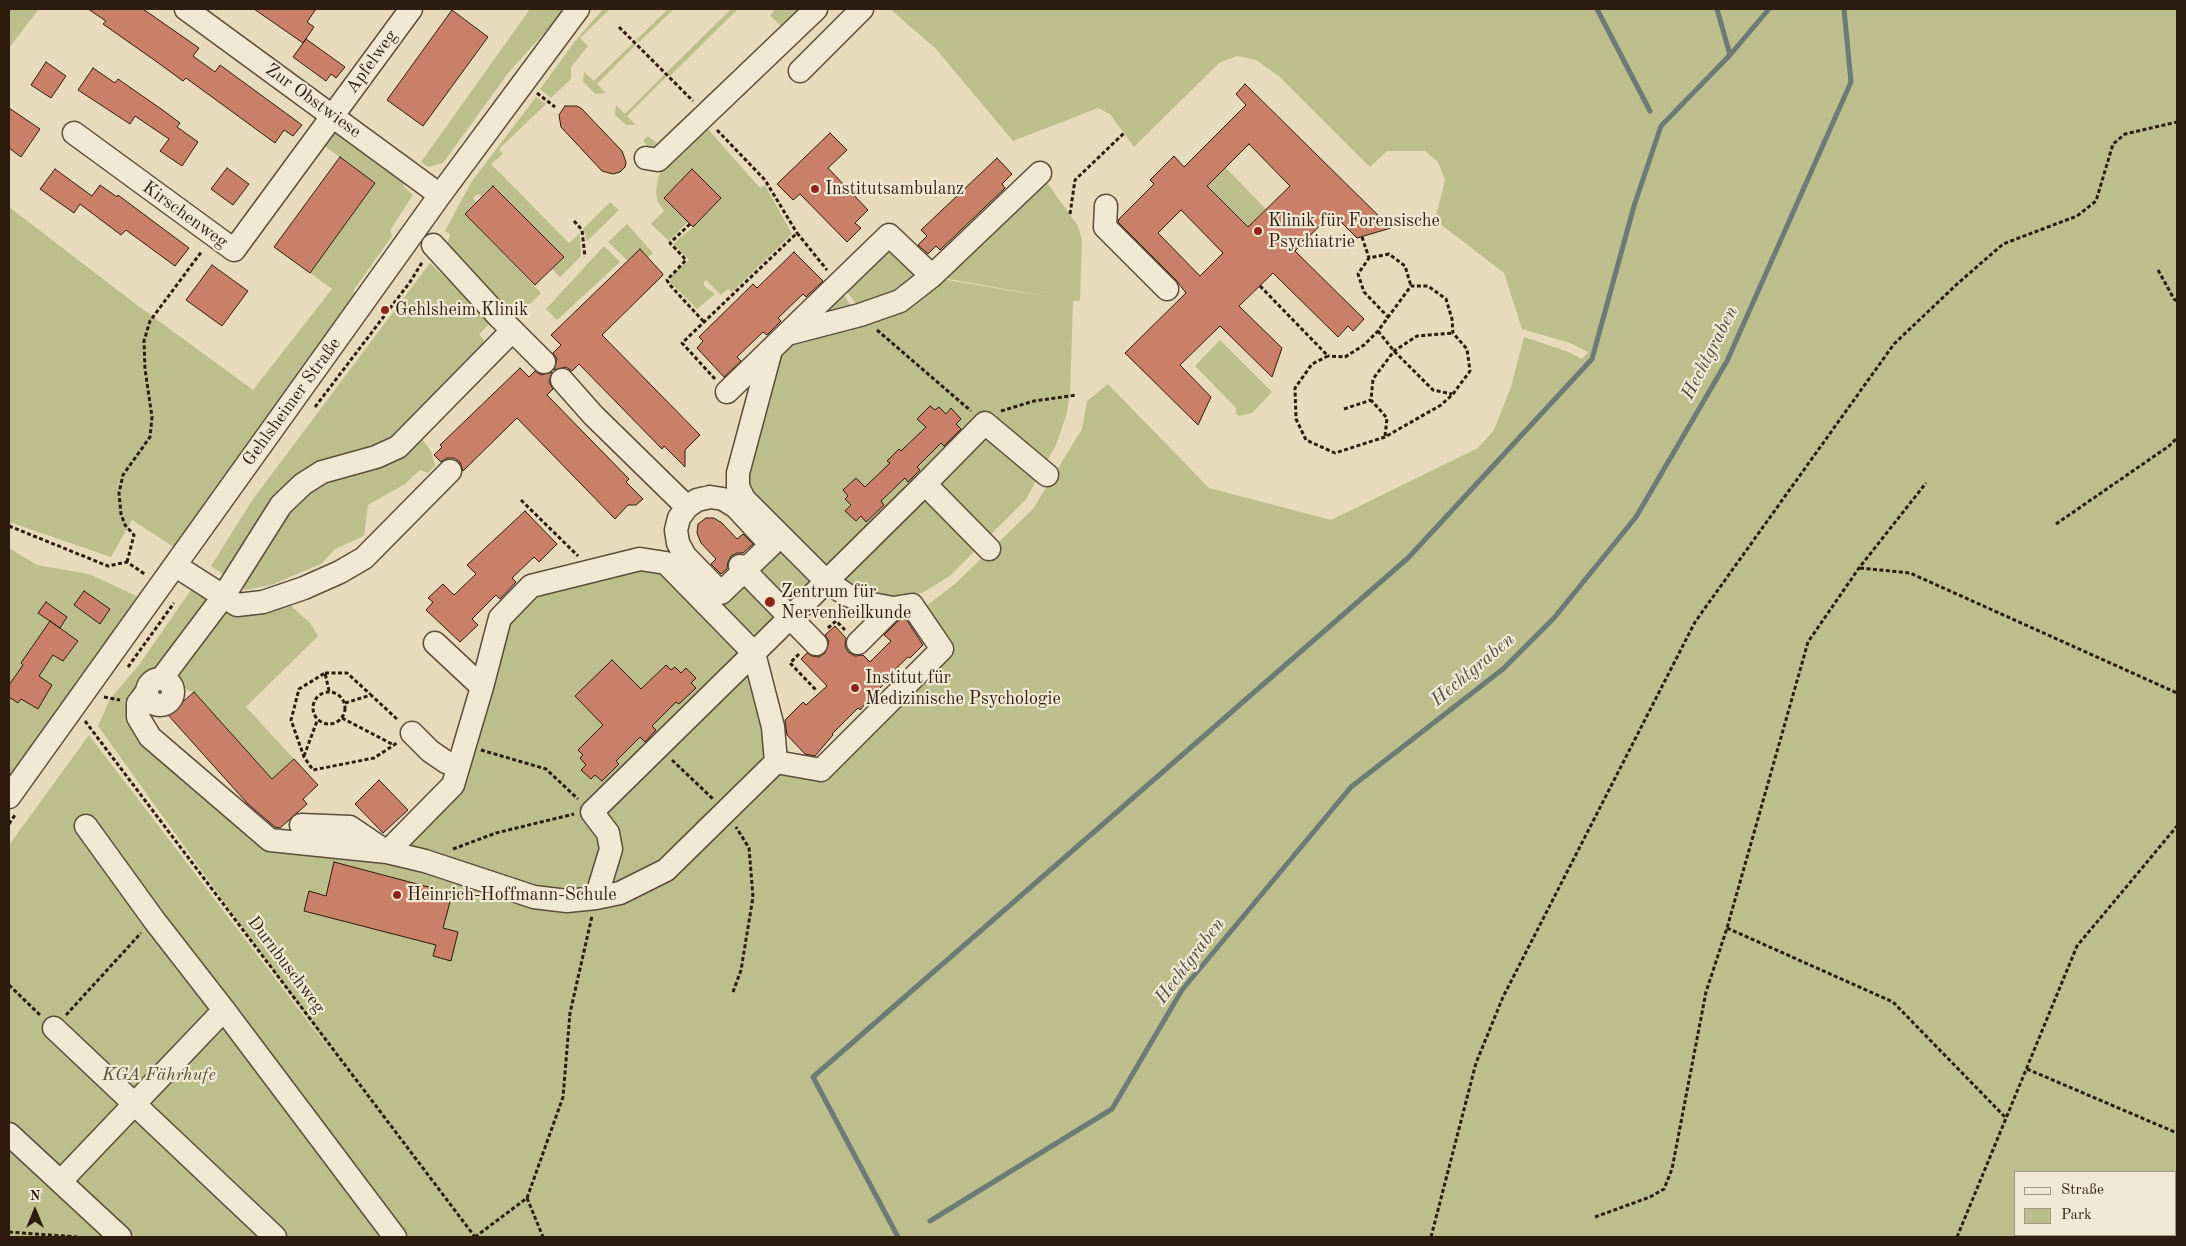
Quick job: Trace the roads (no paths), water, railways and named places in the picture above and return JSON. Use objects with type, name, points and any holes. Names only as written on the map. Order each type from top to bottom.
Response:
[{"type":"street","name":"Zur Obstwiese","points":[[186,9],[440,195]]},
{"type":"street","name":"Apfelweg","points":[[334,116],[411,9]]},
{"type":"street","name":"Gehlsheimer Straße","points":[[9,797],[73,709],[155,581],[176,566],[440,195],[578,9]]},
{"type":"street","points":[[646,158],[658,160],[816,9]]},
{"type":"street","points":[[800,71],[862,9]]},
{"type":"street","name":"Kirschenweg","points":[[74,133],[234,250],[334,116]]},
{"type":"street","points":[[789,333],[900,301],[932,276],[1040,173]]},
{"type":"street","points":[[1106,206],[1105,227],[1166,289]]},
{"type":"street","points":[[727,392],[889,235],[932,276]]},
{"type":"street","points":[[433,245],[512,331],[544,362]]},
{"type":"street","points":[[512,331],[398,446],[376,457],[322,472],[302,484],[281,504],[223,597],[138,703],[138,718],[150,737],[270,840],[386,852],[426,862],[534,897],[567,901],[620,894],[666,870],[776,762]]},
{"type":"street","points":[[771,350],[738,473],[738,486],[751,506],[826,581],[847,595],[872,604],[893,608],[912,605],[942,649],[821,770],[776,762]]},
{"type":"street","points":[[562,380],[593,415],[687,507]]},
{"type":"street","points":[[596,898],[611,850],[608,833],[592,812],[754,654],[985,423],[1047,475]]},
{"type":"street","points":[[176,566],[237,605],[263,602],[304,588],[340,572],[364,558],[450,470]]},
{"type":"street","points":[[924,484],[989,549]]},
{"type":"street","points":[[710,497],[723,499],[736,507],[771,544],[742,568],[722,593],[685,556],[678,543],[676,530],[679,518],[687,507],[697,500],[710,497]]},
{"type":"street","points":[[386,852],[453,785],[482,688],[500,618],[532,586],[640,559],[666,563],[754,654],[772,727],[776,762]]},
{"type":"street","points":[[742,568],[816,644]]},
{"type":"street","points":[[858,643],[893,608]]},
{"type":"street","points":[[435,643],[482,688]]},
{"type":"street","points":[[403,739],[430,751],[446,762],[461,755]]},
{"type":"street","points":[[300,825],[350,827],[386,852]]},
{"type":"street","points":[[86,826],[154,920],[395,1237]]},
{"type":"street","points":[[61,1181],[135,1106],[224,1010]]},
{"type":"street","points":[[54,1028],[275,1237]]},
{"type":"street","points":[[9,1134],[120,1237]]},
{"type":"waterway","points":[[1597,9],[1650,111]]},
{"type":"waterway","points":[[1717,9],[1730,55]]},
{"type":"waterway","points":[[898,1237],[813,1077],[1408,558],[1592,359],[1634,206],[1661,126],[1730,55],[1769,9]]},
{"type":"waterway","name":"Hechtgraben","points":[[930,1221],[1112,1109],[1182,990],[1351,787],[1503,669],[1554,618],[1636,517],[1727,361],[1851,82],[1844,9]]},
{"type":"place","name":"Institutsambulanz","points":[[815,189]]},
{"type":"place","name":"Klinik für Forensische Psychiatrie","points":[[1258,231]]},
{"type":"place","name":"Gehlsheim Klinik","points":[[385,310]]},
{"type":"place","name":"Zentrum für Nervenheilkunde","points":[[770,602]]},
{"type":"place","name":"Institut für Medizinische Psychologie","points":[[855,688]]},
{"type":"place","name":"Heinrich-Hoffmann-Schule","points":[[397,895]]},
{"type":"park label","name":"KGA Fährhufe","points":[[159,1075]]}]
